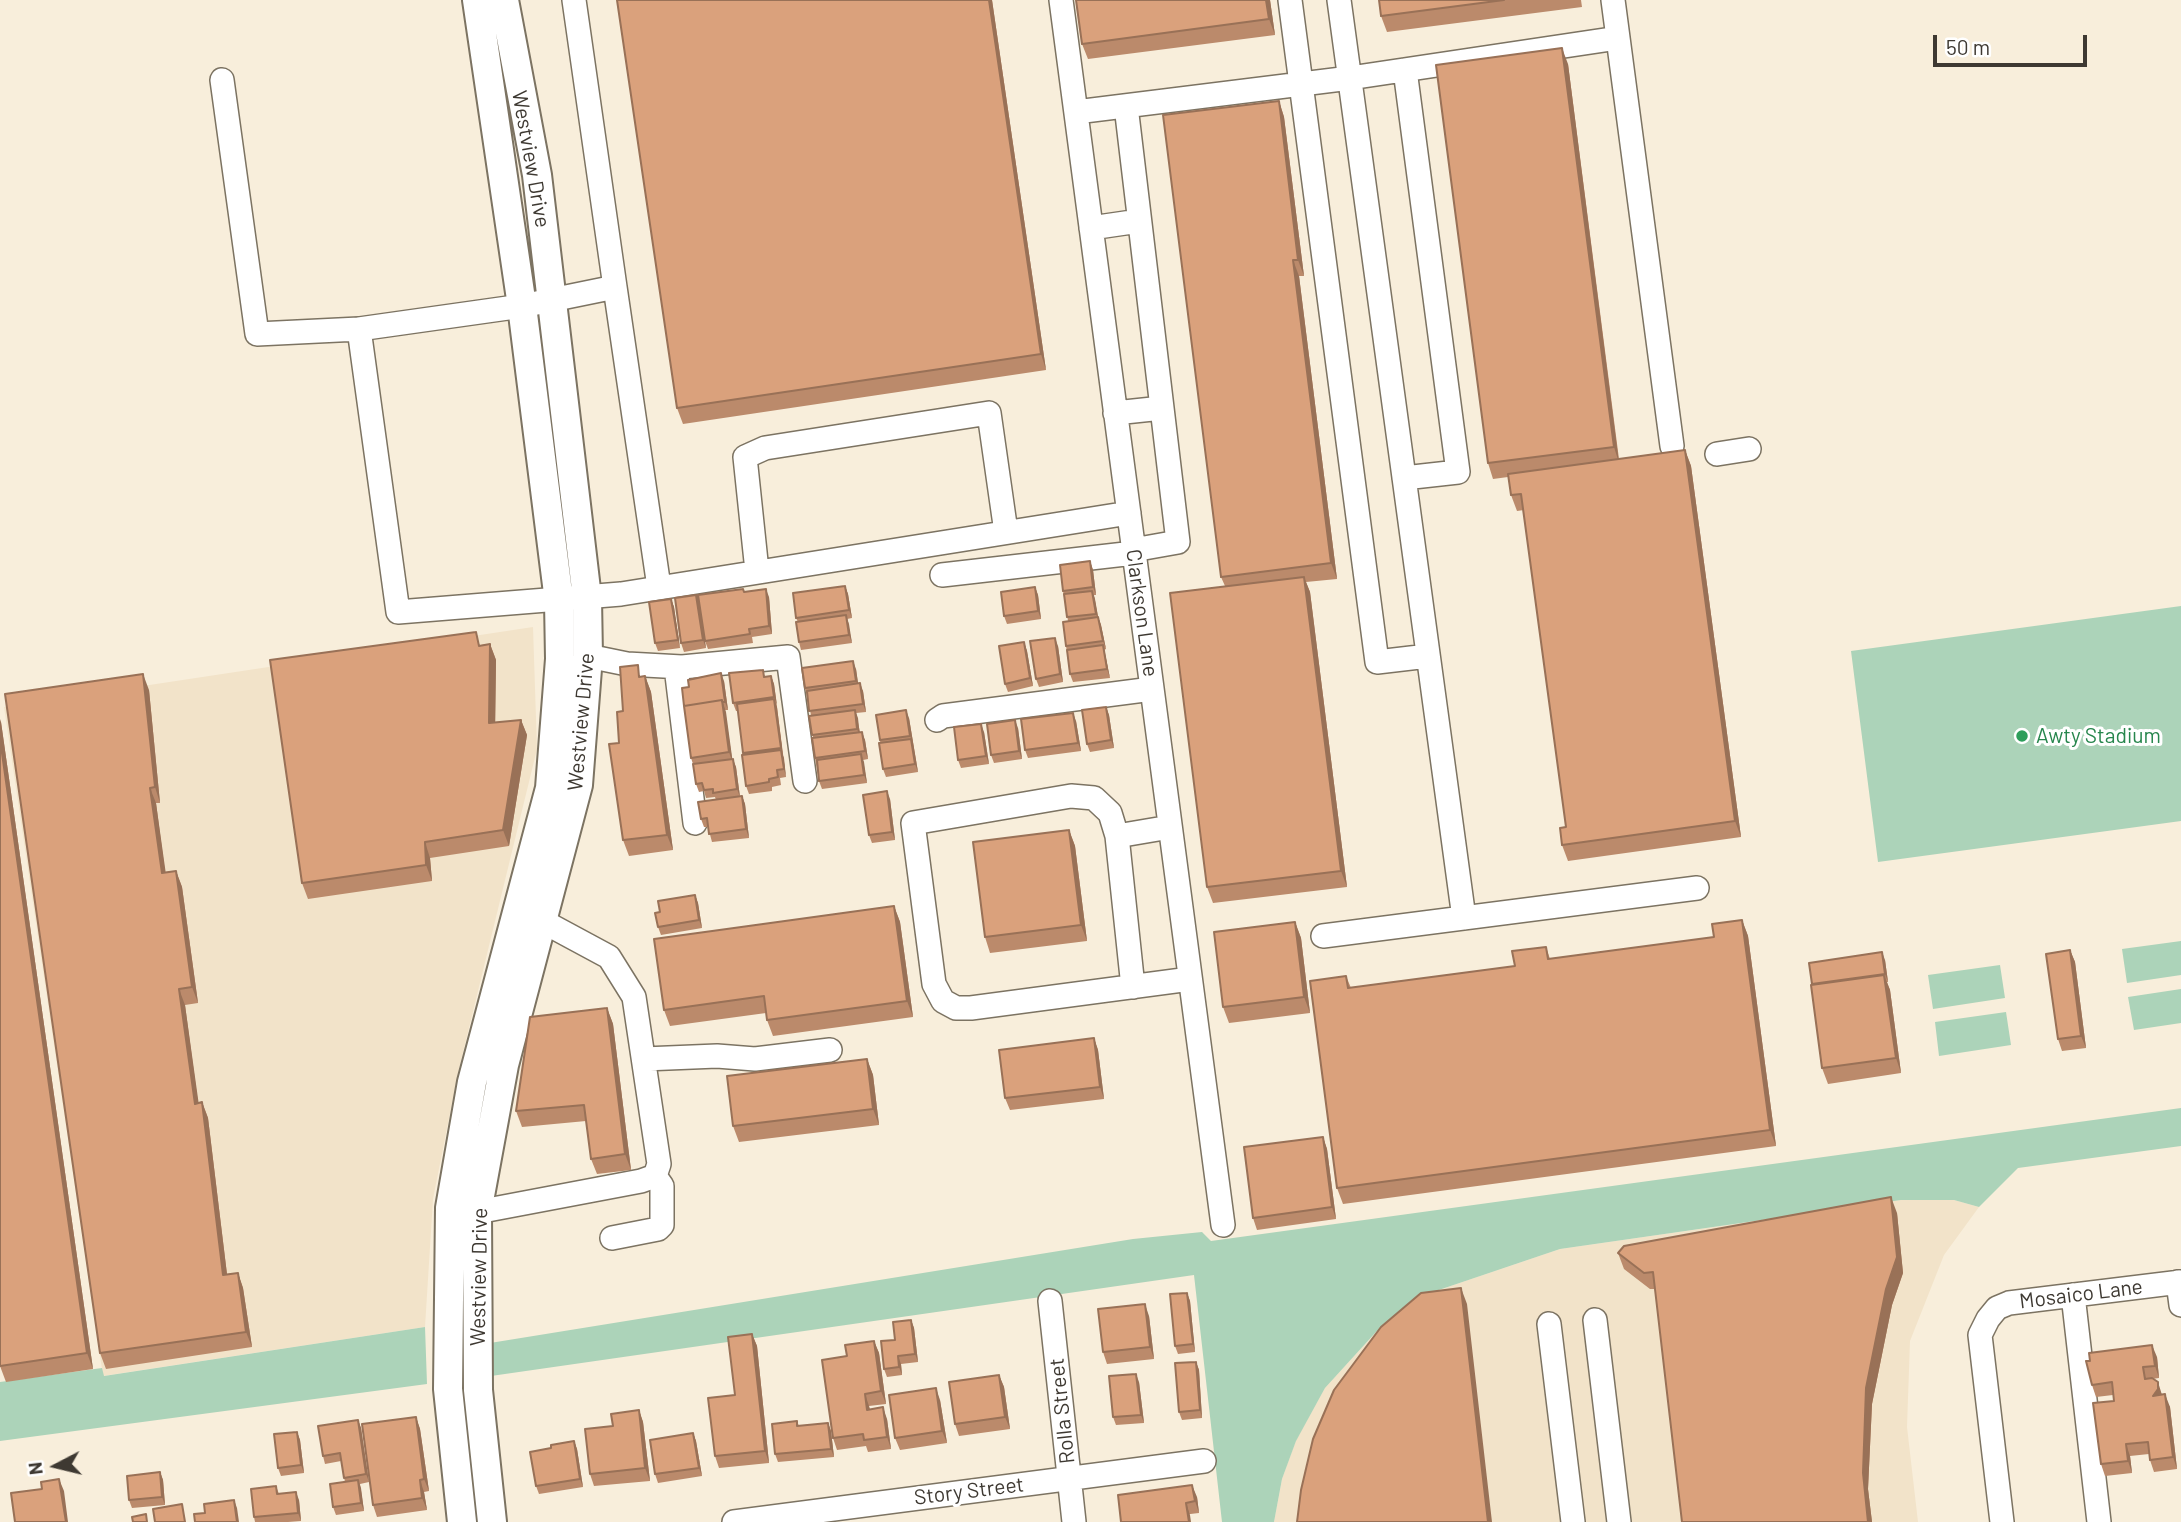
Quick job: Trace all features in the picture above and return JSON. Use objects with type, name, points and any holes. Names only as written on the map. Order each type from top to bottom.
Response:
[{"type":"main road","name":"Westview Drive","points":[[462,1522],[448,1389],[450,1208],[472,1082],[519,915],[550,788],[560,659],[559,601],[522,306],[477,0]]},
{"type":"main road","name":"Westview Drive","points":[[492,1522],[478,1390],[477,1212],[504,1065],[544,922],[578,785],[588,656],[587,598],[537,175],[505,0]]},
{"type":"street","points":[[574,0],[659,587]]},
{"type":"street","name":"Clarkson Lane","points":[[1061,0],[1223,1225]]},
{"type":"street","points":[[1290,0],[1377,662],[1428,656]]},
{"type":"street","points":[[1339,0],[1464,918]]},
{"type":"street","points":[[1613,0],[1672,446]]},
{"type":"street","points":[[1076,112],[1350,78],[1618,38]]},
{"type":"street","points":[[1404,478],[1458,472],[1405,70]]},
{"type":"street","points":[[222,80],[257,334],[359,329],[522,306],[615,287]]},
{"type":"street","points":[[942,575],[1134,552],[1178,542],[1126,106]]},
{"type":"street","points":[[1091,228],[1139,221]]},
{"type":"street","points":[[359,329],[398,612],[587,598],[1129,513]]},
{"type":"street","points":[[1115,413],[1162,408]]},
{"type":"street","points":[[757,571],[746,457],[765,448],[989,413],[1006,532]]},
{"type":"street","points":[[1717,454],[1749,449]]},
{"type":"street","points":[[588,656],[627,664],[676,667],[788,657],[805,781]]},
{"type":"street","points":[[676,667],[695,823]]},
{"type":"street","points":[[937,720],[943,716],[1152,689]]},
{"type":"street","points":[[1133,987],[1117,836],[1110,813],[1094,798],[1071,796],[913,822],[934,984],[943,1001],[956,1008],[971,1009],[1133,987],[1190,979]]},
{"type":"street","points":[[1117,836],[1170,827]]},
{"type":"street","points":[[1323,936],[1697,888]]},
{"type":"street","points":[[544,922],[609,957],[634,997],[659,1164],[655,1176]]},
{"type":"street","points":[[644,1059],[718,1056],[755,1059],[830,1049]]},
{"type":"street","points":[[477,1212],[655,1176]]},
{"type":"street","points":[[612,1238],[658,1229],[662,1225],[662,1186],[655,1176]]},
{"type":"street","name":"Mosaico Lane","points":[[2003,1522],[1980,1335],[1987,1319],[1997,1308],[2009,1303],[2073,1295],[2180,1290]]},
{"type":"street","points":[[2073,1295],[2099,1522]]},
{"type":"street","name":"Rolla Street","points":[[1050,1301],[1074,1522]]},
{"type":"street","points":[[1595,1320],[1619,1522]]},
{"type":"street","points":[[1549,1324],[1573,1522]]},
{"type":"street","name":"Story Street","points":[[734,1522],[1204,1461]]},
{"type":"shaded area","points":[[533,627],[537,749],[458,1073],[433,1199],[425,1327],[103,1376],[4,707]]},
{"type":"shaded area","points":[[1901,1200],[1954,1200],[1979,1207],[1944,1255],[1910,1341],[1907,1427],[1918,1522],[1274,1522],[1282,1479],[1296,1440],[1325,1388],[1376,1332],[1424,1295],[1560,1249]]},
{"type":"green space","name":"Awty Stadium","points":[[2181,606],[2181,821],[1878,862],[1851,651]]},
{"type":"green space","points":[[2181,941],[2181,975],[2127,983],[2122,949]]},
{"type":"green space","points":[[2000,965],[2005,998],[1933,1009],[1928,975]]},
{"type":"green space","points":[[2181,989],[2181,1023],[2134,1030],[2128,997]]},
{"type":"green space","points":[[2006,1012],[2011,1045],[1939,1056],[1935,1022]]},
{"type":"green space","points":[[2181,1108],[2181,1146],[2018,1168],[1979,1207],[1954,1200],[1901,1200],[1560,1249],[1424,1295],[1376,1332],[1325,1388],[1296,1441],[1282,1479],[1274,1522],[1222,1522],[1194,1275],[491,1376],[490,1343],[1133,1239],[1202,1232],[1211,1241]]},
{"type":"green space","points":[[425,1327],[427,1384],[0,1441],[0,1382],[102,1368],[104,1376]]},
{"type":"building","points":[[617,0],[989,0],[1041,354],[677,408]]},
{"type":"building","points":[[1076,0],[1266,0],[1269,19],[1082,44]]},
{"type":"building","points":[[1379,0],[1504,0],[1381,16]]},
{"type":"building","points":[[1562,48],[1614,447],[1488,463],[1436,65]]},
{"type":"building","points":[[1279,101],[1298,260],[1293,260],[1331,563],[1221,577],[1163,115]]},
{"type":"building","points":[[1685,450],[1735,821],[1562,845],[1560,828],[1566,827],[1521,494],[1511,495],[1508,474]]},
{"type":"building","points":[[1090,561],[1093,587],[1063,591],[1060,565]]},
{"type":"building","points":[[1304,577],[1341,871],[1207,887],[1170,593]]},
{"type":"building","points":[[845,586],[849,610],[796,618],[793,593]]},
{"type":"building","points":[[1035,587],[1038,611],[1004,616],[1001,592]]},
{"type":"building","points":[[743,589],[744,592],[766,589],[769,626],[749,629],[750,634],[705,641],[698,595]]},
{"type":"building","points":[[1092,591],[1096,614],[1067,617],[1064,594]]},
{"type":"building","points":[[696,595],[703,640],[681,643],[675,598]]},
{"type":"building","points":[[671,599],[678,640],[655,643],[649,602]]},
{"type":"building","points":[[846,615],[849,635],[799,642],[796,622]]},
{"type":"building","points":[[1098,617],[1103,641],[1066,646],[1063,622]]},
{"type":"building","points":[[476,632],[479,646],[490,644],[489,723],[521,720],[503,830],[425,842],[426,865],[302,883],[270,660]]},
{"type":"building","points":[[1055,638],[1060,674],[1036,679],[1030,641]]},
{"type":"building","points":[[1024,642],[1030,678],[1005,684],[999,646]]},
{"type":"building","points":[[1103,645],[1107,669],[1070,674],[1067,650]]},
{"type":"building","points":[[853,661],[856,681],[805,688],[802,668]]},
{"type":"building","points":[[638,665],[639,677],[645,676],[667,835],[623,840],[609,744],[619,743],[617,712],[623,711],[620,667]]},
{"type":"building","points":[[763,670],[764,677],[771,676],[774,697],[733,703],[729,673]]},
{"type":"building","points":[[721,673],[725,702],[722,700],[684,706],[682,688],[689,687],[688,680]]},
{"type":"building","points":[[143,674],[155,787],[150,788],[162,873],[176,871],[192,987],[179,989],[195,1104],[202,1102],[223,1275],[238,1273],[246,1332],[100,1353],[5,694]]},
{"type":"building","points":[[860,683],[863,704],[809,711],[807,691]]},
{"type":"building","points":[[774,699],[781,748],[743,753],[737,704]]},
{"type":"building","points":[[722,700],[729,752],[691,758],[684,706]]},
{"type":"building","points":[[1106,707],[1111,740],[1087,744],[1082,710]]},
{"type":"building","points":[[855,710],[857,729],[812,735],[809,716]]},
{"type":"building","points":[[906,710],[910,736],[880,740],[876,715]]},
{"type":"building","points":[[1073,713],[1078,743],[1025,750],[1021,719]]},
{"type":"building","points":[[1015,720],[1019,751],[991,755],[987,724]]},
{"type":"building","points":[[981,724],[986,756],[958,760],[954,727]]},
{"type":"building","points":[[862,732],[865,751],[815,758],[812,738]]},
{"type":"building","points":[[0,739],[87,1353],[0,1366]]},
{"type":"building","points":[[911,739],[915,764],[883,769],[879,743]]},
{"type":"building","points":[[781,750],[784,769],[777,770],[778,777],[769,779],[769,782],[746,786],[742,755]]},
{"type":"building","points":[[861,754],[864,775],[819,781],[817,760]]},
{"type":"building","points":[[733,759],[737,789],[713,793],[713,789],[704,790],[702,783],[696,784],[693,764]]},
{"type":"building","points":[[887,791],[892,832],[869,835],[863,795]]},
{"type":"building","points":[[742,796],[746,829],[709,834],[707,818],[701,819],[698,802]]},
{"type":"building","points":[[1069,830],[1081,925],[985,937],[973,842]]},
{"type":"building","points":[[695,895],[699,920],[658,927],[655,913],[660,912],[658,901]]},
{"type":"building","points":[[894,906],[907,1001],[767,1020],[764,996],[664,1010],[654,939]]},
{"type":"building","points":[[1742,920],[1770,1130],[1337,1188],[1310,981],[1346,976],[1348,988],[1515,966],[1512,951],[1546,947],[1548,959],[1714,937],[1712,924]]},
{"type":"building","points":[[1295,922],[1304,997],[1223,1007],[1214,932]]},
{"type":"building","points":[[2070,950],[2081,1036],[2058,1039],[2046,954]]},
{"type":"building","points":[[1882,952],[1885,974],[1812,984],[1809,963]]},
{"type":"building","points":[[1884,975],[1896,1058],[1822,1068],[1811,985]]},
{"type":"building","points":[[607,1008],[625,1154],[591,1159],[584,1105],[516,1111],[530,1017]]},
{"type":"building","points":[[1094,1038],[1100,1087],[1005,1098],[999,1050]]},
{"type":"building","points":[[867,1059],[873,1109],[733,1126],[727,1076]]},
{"type":"building","points":[[1323,1137],[1332,1207],[1253,1218],[1244,1147]]},
{"type":"building","points":[[1891,1197],[1897,1257],[1886,1289],[1866,1388],[1863,1473],[1868,1522],[1682,1522],[1653,1272],[1644,1273],[1618,1253],[1624,1246]]},
{"type":"building","points":[[1461,1288],[1488,1522],[1297,1522],[1301,1490],[1313,1439],[1334,1390],[1381,1327],[1421,1293]]},
{"type":"building","points":[[1187,1293],[1193,1344],[1175,1346],[1170,1294]]},
{"type":"building","points":[[1145,1304],[1150,1347],[1103,1352],[1098,1309]]},
{"type":"building","points":[[911,1320],[915,1354],[898,1356],[899,1367],[884,1369],[881,1341],[895,1340],[893,1322]]},
{"type":"building","points":[[752,1334],[765,1451],[715,1456],[708,1398],[735,1395],[728,1337]]},
{"type":"building","points":[[874,1341],[881,1391],[865,1394],[867,1410],[883,1407],[887,1437],[864,1440],[863,1434],[833,1438],[822,1360],[847,1356],[845,1345]]},
{"type":"building","points":[[2152,1345],[2155,1366],[2143,1367],[2145,1379],[2152,1378],[2158,1382],[2158,1389],[2153,1396],[2165,1394],[2173,1457],[2150,1460],[2148,1442],[2126,1444],[2128,1461],[2101,1464],[2093,1403],[2114,1401],[2112,1382],[2092,1385],[2086,1361],[2090,1361],[2089,1353]]},
{"type":"building","points":[[1196,1362],[1200,1410],[1179,1412],[1175,1363]]},
{"type":"building","points":[[1136,1374],[1141,1415],[1113,1417],[1109,1376]]},
{"type":"building","points":[[999,1375],[1005,1417],[955,1424],[949,1382]]},
{"type":"building","points":[[936,1388],[942,1431],[895,1438],[889,1395]]},
{"type":"building","points":[[639,1410],[645,1468],[590,1474],[585,1429],[613,1426],[611,1414]]},
{"type":"building","points":[[416,1417],[424,1479],[420,1480],[422,1498],[373,1505],[362,1424]]},
{"type":"building","points":[[358,1420],[366,1474],[344,1478],[340,1453],[323,1456],[318,1426]]},
{"type":"building","points":[[797,1421],[797,1426],[828,1423],[831,1449],[775,1454],[772,1424]]},
{"type":"building","points":[[297,1432],[301,1465],[278,1468],[274,1434]]},
{"type":"building","points":[[693,1433],[699,1468],[655,1474],[650,1440]]},
{"type":"building","points":[[574,1441],[580,1479],[536,1486],[530,1452]]},
{"type":"building","points":[[160,1472],[162,1497],[129,1500],[127,1476]]},
{"type":"building","points":[[59,1479],[66,1522],[15,1522],[11,1493],[42,1489],[41,1482]]},
{"type":"building","points":[[358,1480],[361,1503],[333,1507],[330,1484]]},
{"type":"building","points":[[1192,1485],[1195,1501],[1186,1503],[1189,1522],[1121,1522],[1118,1495]]},
{"type":"building","points":[[276,1486],[277,1494],[296,1492],[298,1513],[254,1517],[251,1489]]},
{"type":"building","points":[[234,1500],[237,1522],[195,1522],[194,1514],[205,1513],[204,1504]]},
{"type":"building","points":[[182,1504],[185,1522],[155,1522],[153,1509]]},
{"type":"building","points":[[146,1514],[147,1522],[133,1522],[132,1517]]},
{"type":"place","name":"Awty Stadium","points":[[2022,736]]}]
